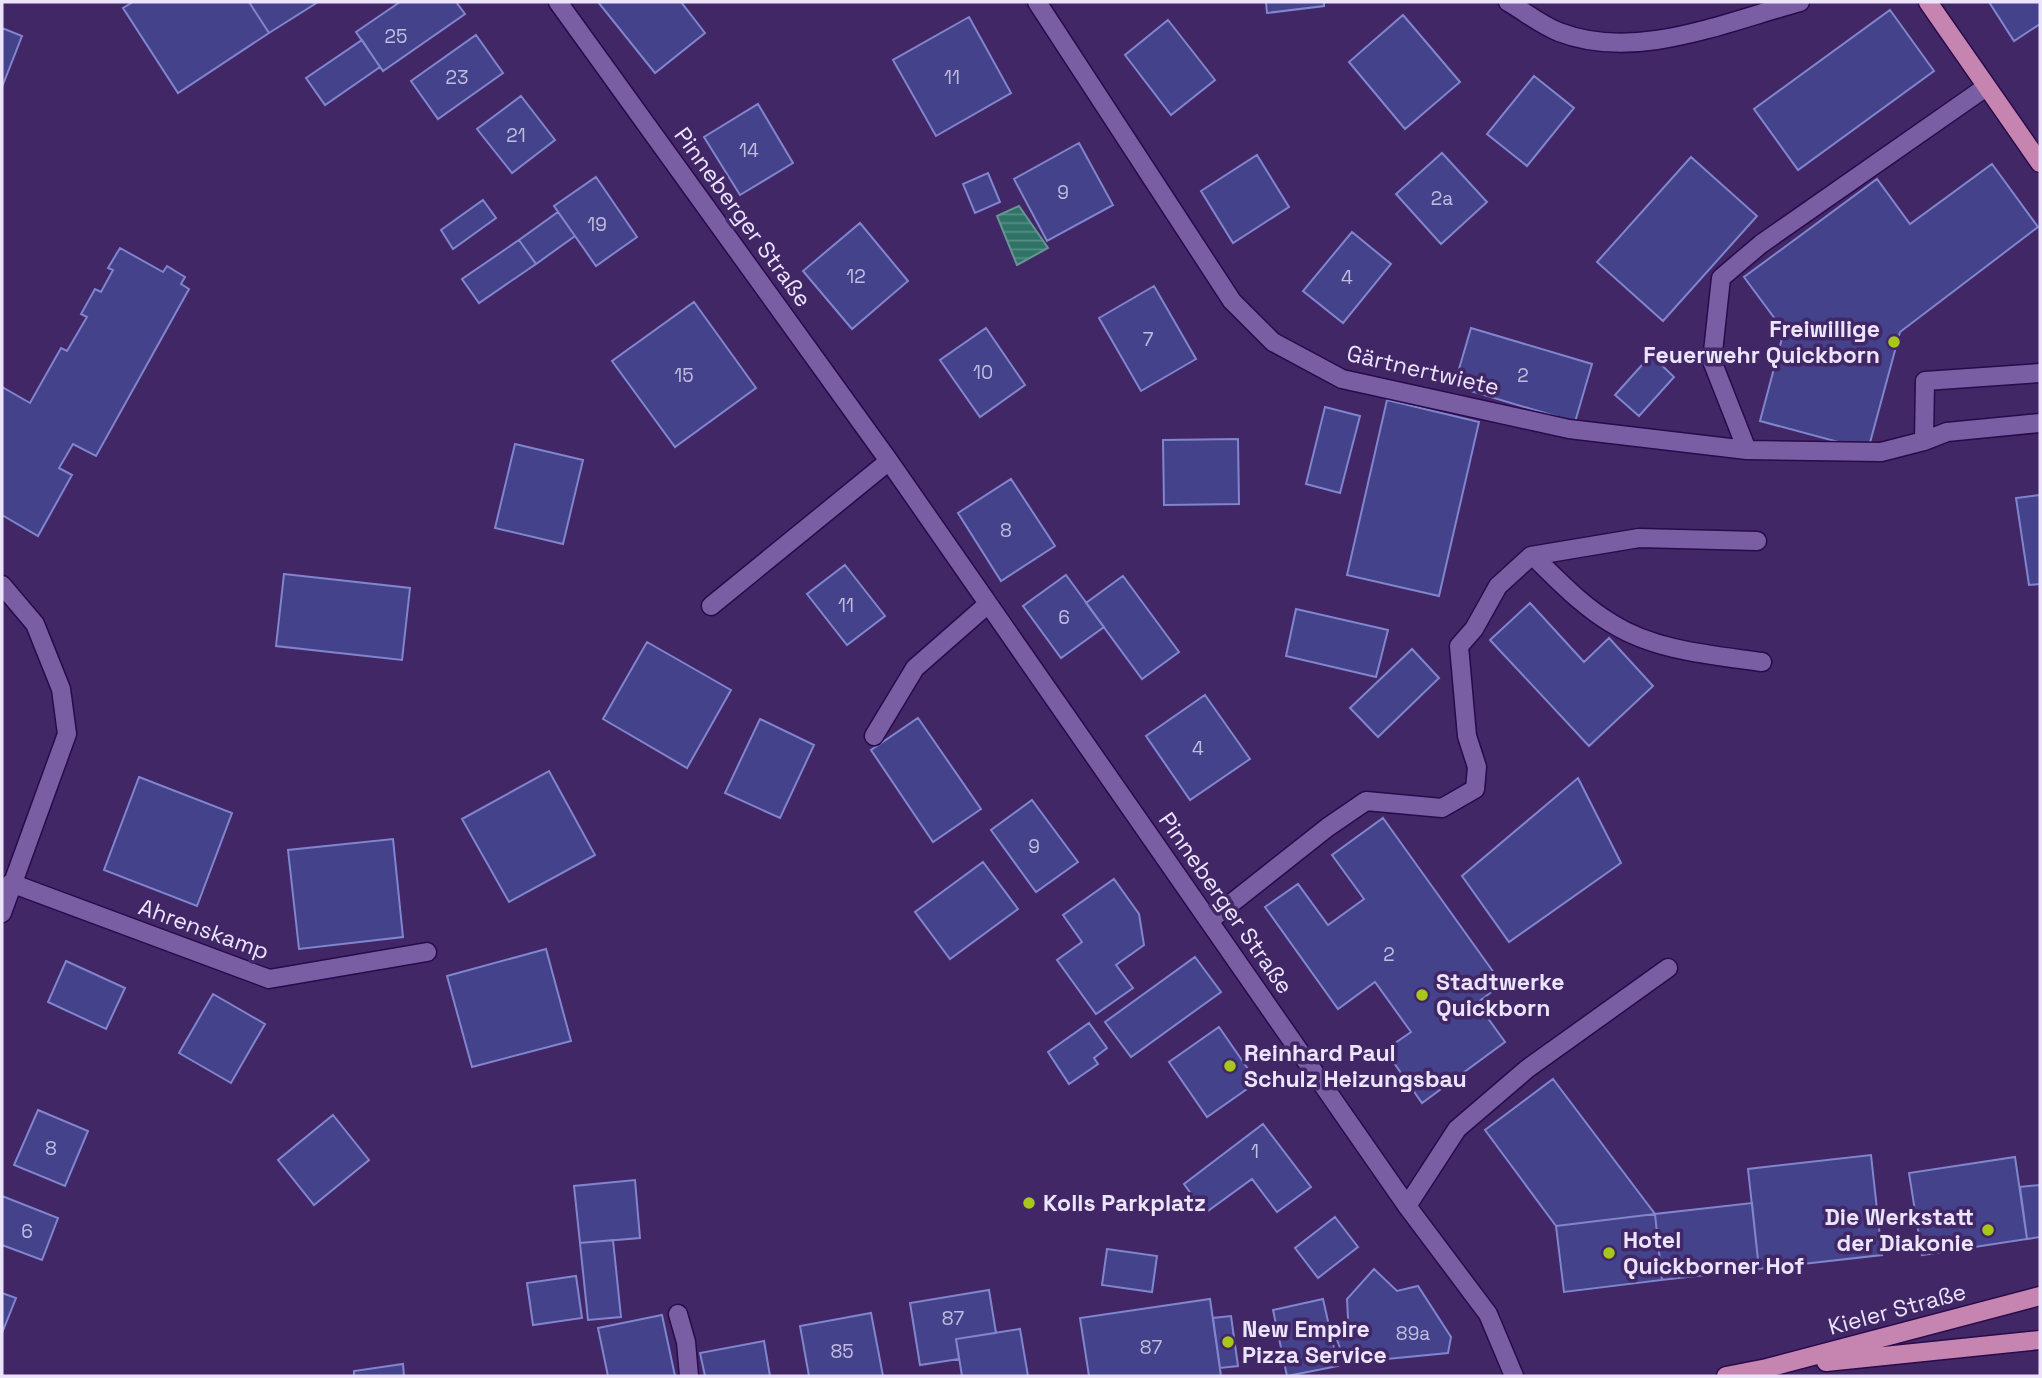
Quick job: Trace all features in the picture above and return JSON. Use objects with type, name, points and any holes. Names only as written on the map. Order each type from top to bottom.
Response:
[{"type":"main road","points":[[1928,2],[2040,163]]},
{"type":"main road","name":"Kieler Straße","points":[[1726,1376],[1767,1368],[2040,1296]]},
{"type":"main road","name":"Kieler Straße","points":[[1767,1368],[2040,1340]]},
{"type":"street","name":"Pinneberger Straße","points":[[558,2],[889,461],[1407,1206],[1488,1314],[1514,1376]]},
{"type":"street","name":"Gärtnertwiete","points":[[1037,2],[1232,301],[1273,342],[1342,379],[1569,429],[1747,450],[1881,452],[1947,432],[2040,423]]},
{"type":"street","points":[[1508,2],[1559,32],[1605,41],[1653,41],[1800,2]]},
{"type":"street","points":[[1747,450],[1712,361],[1721,278],[1762,244],[1986,87]]},
{"type":"street","points":[[1924,441],[1925,381],[2040,373]]},
{"type":"street","points":[[711,606],[889,461]]},
{"type":"street","points":[[1209,921],[1328,827],[1366,802],[1442,808],[1475,789],[1477,767],[1467,736],[1459,646],[1474,629],[1498,586],[1533,556],[1639,538],[1757,541]]},
{"type":"street","points":[[1533,556],[1581,602],[1613,625],[1676,649],[1762,662]]},
{"type":"street","points":[[2,585],[35,624],[61,689],[68,734],[2,912]]},
{"type":"street","points":[[874,736],[915,668],[988,604]]},
{"type":"street","name":"Ahrenskamp","points":[[11,883],[269,979],[427,952]]},
{"type":"street","points":[[1407,1206],[1457,1129],[1527,1069],[1668,968]]},
{"type":"street","points":[[677,1314],[686,1342],[689,1376]]},
{"type":"shaded area","points":[[1019,206],[1048,248],[1017,265],[997,216]]},
{"type":"building","points":[[133,2],[249,2],[269,33],[178,93],[123,8]]},
{"type":"building","points":[[249,2],[318,2],[269,33]]},
{"type":"building","points":[[400,2],[456,2],[465,14],[383,71],[356,32]]},
{"type":"building","points":[[598,2],[681,2],[705,33],[655,73]]},
{"type":"building","points":[[1266,2],[1324,2],[1324,6],[1267,13]]},
{"type":"building","points":[[1989,2],[2040,2],[2040,24],[2014,41]]},
{"type":"building","points":[[1890,10],[1934,71],[1798,170],[1754,109]]},
{"type":"building","points":[[1403,15],[1460,82],[1405,129],[1349,62]]},
{"type":"building","points":[[969,17],[1011,93],[936,136],[893,60]]},
{"type":"building","points":[[1168,20],[1215,80],[1171,115],[1125,55]]},
{"type":"building","points":[[2,28],[22,36],[2,87]]},
{"type":"building","points":[[476,35],[503,73],[438,119],[411,81]]},
{"type":"building","points":[[362,40],[380,67],[325,105],[306,78]]},
{"type":"building","points":[[1534,76],[1574,108],[1527,166],[1487,134]]},
{"type":"building","points":[[521,96],[555,140],[512,173],[477,129]]},
{"type":"building","points":[[758,104],[793,163],[740,195],[704,137]]},
{"type":"building","points":[[1079,143],[1113,205],[1047,241],[1014,179]]},
{"type":"building","points":[[1442,153],[1487,202],[1441,244],[1396,194]]},
{"type":"building","points":[[1257,155],[1289,207],[1233,243],[1201,191]]},
{"type":"building","points":[[1691,157],[1757,216],[1663,321],[1597,262]]},
{"type":"building","points":[[1992,164],[2038,227],[1900,332],[1868,450],[1760,421],[1784,331],[1744,277],[1877,179],[1910,224]]},
{"type":"building","points":[[988,173],[1000,202],[975,213],[963,184]]},
{"type":"building","points":[[596,177],[637,237],[596,266],[554,206]]},
{"type":"building","points":[[483,200],[496,218],[453,249],[441,230]]},
{"type":"building","points":[[558,212],[575,236],[536,264],[519,240]]},
{"type":"building","points":[[860,223],[908,281],[852,329],[803,271]]},
{"type":"building","points":[[1352,232],[1391,264],[1343,323],[1303,291]]},
{"type":"building","points":[[519,240],[536,264],[479,303],[462,279]]},
{"type":"building","points":[[120,248],[163,272],[167,266],[185,277],[181,284],[189,289],[96,456],[73,444],[59,468],[72,475],[38,536],[2,515],[2,387],[30,403],[61,348],[67,351],[87,317],[81,314],[95,289],[101,292],[113,270],[108,268]]},
{"type":"building","points":[[1154,286],[1196,359],[1141,391],[1099,318]]},
{"type":"building","points":[[694,302],[756,388],[675,447],[612,361]]},
{"type":"building","points":[[986,328],[1025,385],[980,417],[940,360]]},
{"type":"building","points":[[1471,328],[1592,364],[1575,422],[1454,386]]},
{"type":"building","points":[[1651,355],[1674,377],[1639,416],[1615,395]]},
{"type":"building","points":[[1387,400],[1479,422],[1439,596],[1347,575]]},
{"type":"building","points":[[1325,407],[1360,416],[1340,493],[1306,484]]},
{"type":"building","points":[[1238,439],[1239,504],[1164,505],[1163,440]]},
{"type":"building","points":[[515,444],[583,460],[563,544],[495,528]]},
{"type":"building","points":[[1011,479],[1055,546],[1001,581],[958,513]]},
{"type":"building","points":[[2040,495],[2040,584],[2029,585],[2016,498]]},
{"type":"building","points":[[845,565],[885,616],[847,645],[807,594]]},
{"type":"building","points":[[284,574],[410,588],[402,660],[276,646]]},
{"type":"building","points":[[1066,575],[1104,627],[1061,658],[1023,606]]},
{"type":"building","points":[[1123,576],[1179,652],[1142,679],[1086,603]]},
{"type":"building","points":[[1530,603],[1584,662],[1609,638],[1653,686],[1589,746],[1490,640]]},
{"type":"building","points":[[1296,609],[1388,630],[1376,677],[1286,656]]},
{"type":"building","points":[[647,642],[731,690],[687,768],[603,719]]},
{"type":"building","points":[[1412,649],[1439,678],[1378,737],[1350,708]]},
{"type":"building","points":[[1205,695],[1250,759],[1190,800],[1146,736]]},
{"type":"building","points":[[918,718],[981,809],[933,842],[871,750]]},
{"type":"building","points":[[760,719],[814,745],[780,818],[725,793]]},
{"type":"building","points":[[549,771],[595,855],[509,902],[462,819]]},
{"type":"building","points":[[139,777],[232,813],[197,906],[104,870]]},
{"type":"building","points":[[1578,778],[1621,863],[1509,942],[1462,876]]},
{"type":"building","points":[[1032,800],[1078,862],[1036,892],[991,830]]},
{"type":"building","points":[[1383,818],[1502,984],[1477,1003],[1505,1042],[1422,1103],[1385,1050],[1411,1032],[1375,982],[1338,1009],[1265,907],[1298,884],[1328,925],[1364,899],[1332,855]]},
{"type":"building","points":[[393,839],[403,937],[299,949],[288,850]]},
{"type":"building","points":[[983,862],[1018,909],[950,959],[915,912]]},
{"type":"building","points":[[1114,879],[1139,914],[1144,945],[1116,965],[1133,988],[1096,1014],[1057,960],[1082,942],[1063,915]]},
{"type":"building","points":[[546,949],[571,1041],[472,1067],[447,976]]},
{"type":"building","points":[[1195,957],[1221,992],[1131,1057],[1105,1022]]},
{"type":"building","points":[[66,961],[125,988],[106,1029],[48,1002]]},
{"type":"building","points":[[213,994],[265,1024],[231,1083],[179,1053]]},
{"type":"building","points":[[1089,1023],[1107,1048],[1094,1058],[1098,1064],[1069,1084],[1048,1052]]},
{"type":"building","points":[[1219,1027],[1257,1082],[1207,1117],[1169,1062]]},
{"type":"building","points":[[1553,1079],[1655,1214],[1556,1226],[1485,1130]]},
{"type":"building","points":[[38,1110],[88,1131],[65,1186],[14,1165]]},
{"type":"building","points":[[333,1115],[369,1160],[314,1205],[278,1160]]},
{"type":"building","points":[[1263,1124],[1311,1187],[1277,1212],[1252,1179],[1205,1213],[1184,1184]]},
{"type":"building","points":[[1871,1155],[1882,1255],[1759,1269],[1748,1169]]},
{"type":"building","points":[[2015,1157],[2027,1239],[1922,1255],[1909,1173]]},
{"type":"building","points":[[635,1180],[640,1238],[580,1243],[574,1186]]},
{"type":"building","points":[[2040,1185],[2040,1237],[2027,1239],[2020,1187]]},
{"type":"building","points":[[2,1196],[58,1218],[42,1260],[2,1245]]},
{"type":"building","points":[[1752,1203],[1759,1269],[1662,1280],[1655,1214]]},
{"type":"building","name":"Hotel Quickborner Hof","points":[[1655,1214],[1662,1280],[1564,1292],[1556,1226]]},
{"type":"building","points":[[1335,1217],[1358,1247],[1318,1278],[1295,1248]]},
{"type":"building","points":[[613,1240],[621,1317],[588,1320],[580,1243]]},
{"type":"building","points":[[1107,1249],[1157,1256],[1152,1292],[1102,1285]]},
{"type":"building","points":[[1374,1269],[1397,1291],[1418,1286],[1451,1337],[1448,1353],[1346,1363],[1335,1335],[1348,1318],[1347,1299]]},
{"type":"building","points":[[576,1276],[582,1318],[533,1325],[527,1283]]},
{"type":"building","points":[[989,1290],[996,1333],[956,1339],[959,1359],[920,1365],[910,1303]]},
{"type":"building","points":[[2,1293],[16,1298],[2,1333]]},
{"type":"building","points":[[1210,1299],[1221,1376],[1089,1376],[1080,1318]]},
{"type":"building","points":[[1323,1299],[1338,1366],[1287,1376],[1273,1310]]},
{"type":"building","points":[[871,1313],[883,1376],[809,1376],[800,1326]]},
{"type":"building","points":[[662,1315],[675,1376],[608,1376],[598,1328]]},
{"type":"building","points":[[1231,1316],[1238,1366],[1220,1368],[1213,1318]]},
{"type":"building","points":[[1020,1329],[1028,1376],[962,1376],[956,1339]]},
{"type":"building","points":[[764,1341],[770,1376],[705,1376],[700,1353]]},
{"type":"building","points":[[403,1364],[404,1376],[354,1376],[354,1371]]},
{"type":"place","name":"Freiwillige Feuerwehr Quickborn","points":[[1894,342]]},
{"type":"place","name":"Stadtwerke Quickborn","points":[[1422,995]]},
{"type":"place","name":"Reinhard Paul Schulz Heizungsbau","points":[[1230,1066]]},
{"type":"place","name":"Kolls Parkplatz","points":[[1029,1203]]},
{"type":"place","name":"Die Werkstatt der Diakonie","points":[[1988,1230]]},
{"type":"place","name":"Hotel Quickborner Hof","points":[[1609,1253]]},
{"type":"place","name":"New Empire Pizza Service","points":[[1228,1342]]}]
